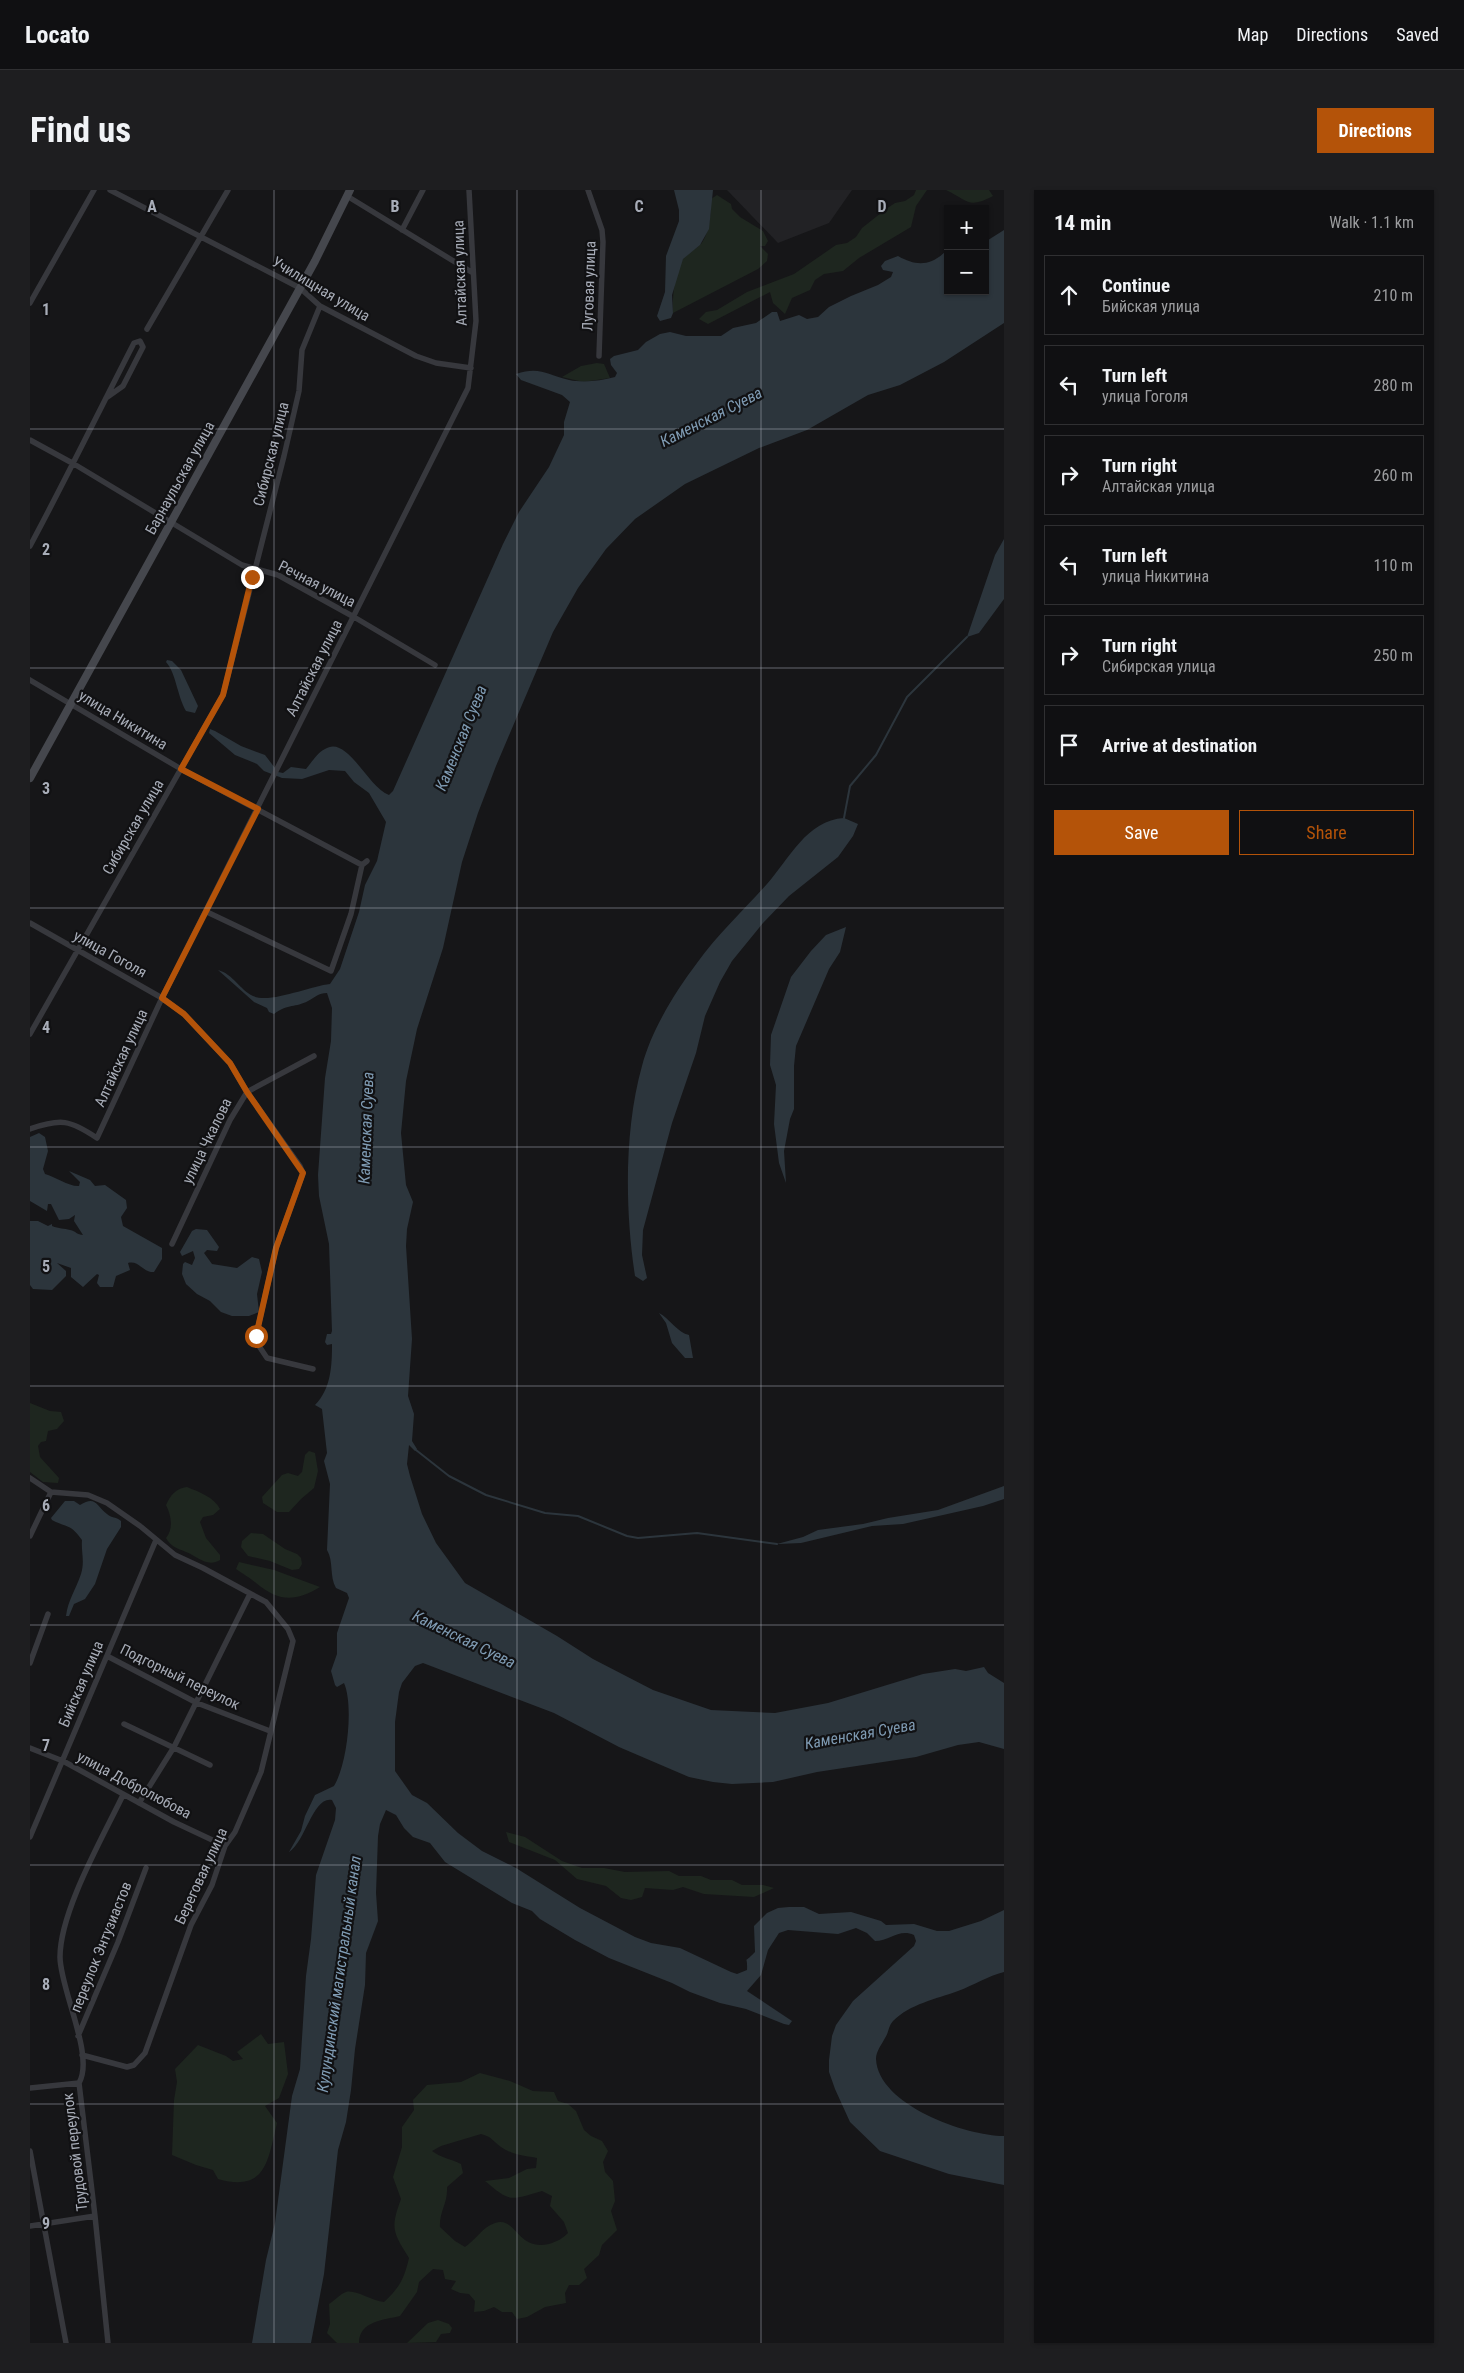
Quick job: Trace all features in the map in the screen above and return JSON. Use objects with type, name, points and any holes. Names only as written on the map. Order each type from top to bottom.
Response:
[{"type":"street","points":[[30,303],[94,190]]},
{"type":"street","name":"Училищная улица","points":[[110,190],[300,288],[320,306],[416,356],[436,363],[471,368]]},
{"type":"street","points":[[147,329],[228,190]]},
{"type":"street","points":[[402,230],[423,190]]},
{"type":"street","name":"Алтайская улица","points":[[30,1129],[48,1122],[60,1121],[78,1125],[97,1138],[162,998],[468,388],[476,321],[469,190]]},
{"type":"street","name":"Луговая улица","points":[[588,190],[602,230],[603,242],[599,356]]},
{"type":"street","points":[[349,193],[402,230],[474,273]]},
{"type":"street","name":"Барнаульская улица","points":[[30,778],[300,288],[349,193]]},
{"type":"street","name":"Сибирская улица","points":[[30,1034],[223,695],[297,400],[302,350],[320,306]]},
{"type":"street","points":[[30,546],[74,464],[106,398],[134,343],[140,342],[143,347],[123,386],[106,398]]},
{"type":"street","name":"Речная улица","points":[[30,440],[74,464],[170,524],[242,565],[278,575],[435,665]]},
{"type":"street","name":"улица Никитина","points":[[30,680],[181,769],[365,863],[351,914],[331,971],[206,912]]},
{"type":"street","name":"улица Гоголя","points":[[30,924],[162,998],[184,1014],[230,1063],[247,1092],[303,1173],[276,1248],[256,1336],[257,1343],[267,1358],[313,1369]]},
{"type":"street","name":"улица Чкалова","points":[[172,1244],[230,1120],[247,1092],[314,1056]]},
{"type":"street","points":[[30,1478],[51,1492],[95,1497],[140,1526],[175,1555],[250,1594],[174,1748],[139,1803]]},
{"type":"street","points":[[30,1536],[51,1492]]},
{"type":"street","name":"Бийская улица","points":[[30,1837],[156,1540]]},
{"type":"street","name":"Береговая улица","points":[[82,2056],[130,2067],[145,2053],[191,1925],[212,1885],[225,1846],[235,1832],[261,1772],[293,1641],[281,1618],[266,1602],[250,1594]]},
{"type":"street","points":[[30,1663],[48,1614]]},
{"type":"street","name":"Подгорный переулок","points":[[107,1656],[197,1703],[270,1732]]},
{"type":"street","points":[[124,1724],[210,1766]]},
{"type":"street","name":"улица Добролюбова","points":[[30,1748],[62,1761],[174,1822],[225,1846]]},
{"type":"street","name":"Трудовой переулок","points":[[108,2343],[96,2216],[79,2082],[84,2073],[82,2056],[60,1960],[60,1940],[68,1912],[123,1795]]},
{"type":"street","name":"переулок Энтузиастов","points":[[78,2036],[118,1942],[146,1868]]},
{"type":"street","points":[[30,2088],[79,2082]]},
{"type":"street","points":[[30,2151],[66,2343]]},
{"type":"street","points":[[30,2226],[96,2216]]},
{"type":"shaded area","points":[[727,190],[852,190],[829,223],[778,243]]},
{"type":"shaded area","points":[[916,190],[927,190],[916,206],[911,227],[859,258],[843,271],[824,274],[815,280],[810,290],[792,298],[785,314],[773,303],[770,292],[708,324],[699,319],[706,312],[717,310],[747,292],[794,274],[836,245],[847,243],[886,209],[895,203],[905,201],[914,195]]},
{"type":"shaded area","points":[[946,190],[989,190],[993,196],[973,203]]},
{"type":"shaded area","points":[[717,195],[731,204],[732,209],[740,217],[763,231],[768,241],[765,246],[760,246],[768,254],[767,261],[758,269],[673,313],[674,292],[679,268],[685,256],[703,241],[709,226],[711,199]]},
{"type":"shaded area","points":[[597,363],[604,364],[610,378],[583,382],[562,377],[581,366]]},
{"type":"shaded area","points":[[30,1403],[50,1411],[61,1412],[64,1421],[57,1429],[48,1431],[46,1441],[41,1442],[38,1446],[40,1457],[59,1478],[58,1483],[43,1482],[30,1472]]},
{"type":"shaded area","points":[[309,1451],[315,1453],[318,1471],[314,1488],[289,1512],[277,1512],[263,1503],[262,1497],[282,1475],[288,1473],[298,1476],[302,1472],[305,1455]]},
{"type":"shaded area","points":[[187,1487],[210,1498],[220,1509],[213,1515],[203,1517],[200,1522],[206,1538],[220,1555],[220,1560],[211,1563],[206,1562],[177,1548],[166,1538],[169,1534],[171,1522],[166,1505],[174,1493]]},
{"type":"shaded area","points":[[251,1533],[263,1534],[285,1549],[297,1554],[301,1558],[302,1564],[299,1569],[292,1570],[270,1561],[248,1556],[241,1547],[242,1541]]},
{"type":"shaded area","points":[[239,1562],[274,1570],[320,1587],[295,1597],[280,1597],[264,1589],[236,1569]]},
{"type":"shaded area","points":[[506,1832],[525,1837],[562,1861],[582,1868],[604,1868],[625,1872],[669,1871],[679,1876],[701,1876],[711,1880],[732,1880],[742,1885],[763,1885],[774,1888],[754,1897],[704,1894],[683,1887],[673,1890],[645,1888],[642,1897],[631,1900],[621,1898],[606,1886],[577,1879],[555,1860],[509,1842]]},
{"type":"shaded area","points":[[261,2034],[268,2044],[284,2042],[288,2074],[279,2098],[265,2106],[277,2123],[271,2149],[262,2170],[256,2177],[247,2181],[234,2182],[218,2179],[213,2170],[172,2155],[174,2100],[177,2082],[175,2069],[198,2045],[226,2056],[233,2061],[243,2059],[237,2052]]},
{"type":"shaded area","points":[[480,2073],[510,2081],[533,2091],[554,2092],[558,2101],[568,2104],[576,2111],[584,2130],[602,2141],[608,2151],[603,2162],[605,2172],[613,2181],[615,2201],[611,2211],[617,2230],[602,2245],[599,2255],[584,2269],[587,2278],[579,2285],[569,2285],[565,2293],[566,2303],[545,2307],[527,2317],[517,2319],[512,2312],[502,2312],[494,2307],[474,2312],[475,2301],[469,2294],[451,2289],[456,2281],[445,2279],[443,2270],[433,2269],[419,2282],[417,2292],[400,2316],[380,2320],[368,2326],[363,2330],[359,2343],[337,2343],[327,2333],[330,2324],[329,2304],[346,2292],[384,2302],[398,2287],[405,2272],[409,2258],[399,2242],[395,2230],[395,2217],[401,2199],[393,2177],[402,2147],[402,2127],[414,2110],[413,2100],[427,2085],[461,2082]],"holes":[[[481,2134],[510,2152],[537,2158],[536,2168],[527,2169],[509,2178],[485,2181],[500,2193],[511,2198],[542,2191],[552,2196],[550,2206],[564,2222],[568,2233],[564,2237],[549,2244],[538,2245],[523,2239],[513,2228],[502,2222],[486,2227],[465,2247],[455,2241],[440,2227],[447,2187],[463,2173],[461,2164],[432,2151],[441,2146]]]},
{"type":"shaded area","points":[[438,2320],[449,2324],[452,2328],[450,2333],[441,2334],[436,2342],[407,2343],[428,2323]]},
{"type":"water","points":[[674,190],[713,190],[709,229],[700,245],[683,259],[672,295],[673,313],[671,318],[660,321],[657,316],[665,292],[666,256],[679,221],[679,210]]},
{"type":"water","points":[[1004,230],[1004,323],[944,362],[900,385],[868,395],[807,430],[759,448],[685,484],[635,519],[606,549],[578,588],[553,632],[496,766],[462,862],[443,948],[417,1029],[406,1081],[401,1133],[406,1185],[413,1202],[407,1229],[406,1246],[412,1339],[408,1396],[414,1414],[412,1441],[417,1449],[415,1451],[409,1445],[407,1464],[422,1514],[436,1543],[465,1583],[593,1659],[653,1690],[711,1710],[775,1713],[828,1703],[923,1674],[955,1669],[966,1671],[984,1667],[988,1673],[1004,1683],[1004,1749],[979,1742],[958,1745],[916,1757],[817,1772],[773,1782],[732,1784],[713,1782],[689,1777],[619,1747],[554,1713],[423,1663],[415,1666],[402,1683],[399,1692],[395,1722],[395,1771],[412,1795],[427,1803],[458,1833],[482,1851],[516,1868],[580,1908],[635,1937],[651,1943],[680,1948],[737,1974],[747,1970],[746,1960],[755,1952],[754,1926],[767,1913],[778,1908],[804,1907],[819,1914],[851,1912],[881,1921],[886,1925],[914,1924],[937,1931],[949,1931],[981,1921],[1004,1910],[1004,1972],[907,2010],[890,2025],[878,2050],[876,2059],[881,2076],[891,2090],[907,2104],[947,2124],[988,2135],[1004,2136],[1004,2185],[949,2174],[880,2151],[850,2122],[835,2089],[829,2072],[829,2060],[832,2036],[836,2025],[853,2001],[914,1946],[916,1941],[914,1935],[904,1933],[875,1941],[867,1933],[856,1928],[838,1934],[788,1930],[779,1933],[768,1950],[761,1975],[747,1991],[792,2021],[789,2025],[784,2024],[746,2009],[720,2003],[690,1992],[609,1958],[575,1940],[540,1919],[532,1911],[512,1903],[445,1862],[430,1843],[413,1837],[404,1828],[396,1815],[386,1810],[380,1824],[378,1836],[376,1893],[378,1921],[366,1953],[365,1985],[351,2090],[346,2122],[338,2150],[324,2274],[311,2343],[252,2343],[266,2260],[275,2223],[292,2096],[300,2069],[306,1976],[316,1875],[335,1820],[336,1808],[332,1800],[325,1801],[320,1805],[300,1839],[289,1852],[301,1831],[305,1816],[315,1795],[334,1786],[339,1776],[346,1750],[349,1720],[347,1693],[344,1683],[337,1687],[335,1685],[331,1671],[337,1654],[337,1633],[349,1598],[347,1593],[336,1588],[327,1550],[330,1484],[324,1461],[327,1453],[322,1409],[315,1405],[324,1392],[330,1377],[332,1361],[332,1344],[327,1345],[325,1342],[327,1334],[331,1334],[332,1331],[329,1244],[319,1196],[318,1175],[325,1078],[331,1041],[332,1008],[327,993],[324,993],[303,1003],[284,1008],[274,1014],[269,1012],[267,1008],[254,1002],[218,970],[228,975],[248,993],[260,998],[280,996],[330,984],[340,969],[359,912],[365,885],[377,861],[386,822],[369,793],[354,782],[345,771],[329,770],[302,779],[282,778],[264,771],[257,764],[235,755],[209,733],[210,729],[241,746],[265,755],[278,772],[283,773],[291,767],[306,769],[317,755],[333,746],[349,755],[373,783],[389,795],[393,791],[503,544],[519,512],[549,467],[564,435],[564,422],[570,402],[562,395],[521,380],[516,374],[538,371],[574,381],[603,380],[615,377],[617,373],[611,365],[610,359],[614,356],[638,350],[646,342],[660,334],[670,332],[686,336],[721,336],[733,328],[756,323],[772,312],[777,312],[780,321],[799,315],[807,319],[818,317],[829,307],[878,285],[891,277],[893,272],[883,270],[881,266],[885,261],[898,256],[912,262],[924,263],[936,259],[944,253],[944,295],[989,295],[989,239]]},
{"type":"water","points":[[1004,539],[1004,599],[979,633],[967,637],[995,555]]},
{"type":"water","points":[[167,660],[172,661],[181,670],[198,706],[195,713],[186,711],[172,672],[166,662]]},
{"type":"water","points":[[844,818],[858,824],[853,836],[838,857],[789,896],[763,923],[732,961],[720,982],[705,1016],[696,1053],[672,1123],[643,1230],[642,1255],[647,1278],[643,1281],[635,1276],[629,1225],[628,1171],[629,1143],[636,1091],[651,1039],[680,986],[705,952],[767,884],[800,842],[819,826],[831,820]]},
{"type":"water","points":[[846,927],[840,952],[829,969],[796,1046],[794,1109],[790,1119],[784,1151],[786,1183],[779,1163],[774,1124],[776,1085],[770,1065],[771,1035],[791,977],[826,935]]},
{"type":"water","points":[[39,1133],[45,1137],[48,1151],[43,1169],[45,1174],[79,1186],[80,1182],[69,1171],[90,1180],[95,1186],[105,1185],[126,1200],[127,1208],[121,1217],[123,1226],[162,1248],[162,1259],[154,1272],[147,1271],[135,1263],[128,1263],[130,1270],[116,1276],[113,1287],[100,1287],[97,1283],[99,1275],[97,1274],[83,1287],[71,1277],[71,1268],[57,1263],[66,1271],[66,1276],[52,1290],[33,1289],[30,1285],[30,1221],[38,1221],[48,1226],[52,1224],[52,1226],[83,1235],[74,1221],[75,1215],[69,1219],[59,1220],[51,1204],[48,1204],[47,1211],[30,1201],[30,1137]]},
{"type":"water","points":[[196,1229],[207,1230],[219,1247],[217,1251],[207,1250],[204,1253],[212,1264],[237,1268],[252,1257],[259,1259],[262,1272],[257,1294],[259,1312],[249,1316],[232,1316],[221,1312],[210,1301],[197,1294],[186,1284],[182,1274],[183,1264],[185,1262],[192,1265],[195,1258],[193,1251],[182,1256],[180,1252],[192,1231]]},
{"type":"water","points":[[659,1313],[685,1334],[689,1335],[693,1358],[685,1358],[672,1343],[666,1323]]},
{"type":"water","points":[[1004,1486],[1004,1499],[983,1506],[903,1524],[872,1526],[801,1543],[777,1544],[803,1537],[818,1530],[938,1510]]},
{"type":"water","points":[[65,1501],[74,1501],[80,1505],[93,1501],[103,1511],[121,1521],[121,1527],[107,1549],[95,1584],[85,1599],[74,1604],[69,1616],[66,1616],[67,1610],[81,1574],[83,1561],[82,1540],[71,1528],[51,1518]]},
{"type":"waterway","points":[[844,818],[850,786],[876,755],[907,697],[967,637]]},
{"type":"waterway","points":[[416,1450],[449,1476],[486,1495],[545,1513],[578,1516],[627,1536],[638,1538],[697,1533],[777,1544]]},
{"type":"route","points":[[252,577],[223,695],[181,769],[258,809],[162,998],[184,1014],[230,1063],[247,1092],[300,1166],[303,1173],[276,1248],[256,1336]]},
{"type":"water label","name":"Каменская Суева","points":[[711,417]]},
{"type":"water label","name":"Каменская Суева","points":[[461,738]]},
{"type":"water label","name":"Каменская Суева","points":[[366,1128]]},
{"type":"water label","name":"Каменская Суева","points":[[464,1639]]},
{"type":"water label","name":"Каменская Суева","points":[[860,1734]]},
{"type":"water label","name":"Кулундинский магистральный канал","points":[[339,1974]]}]
